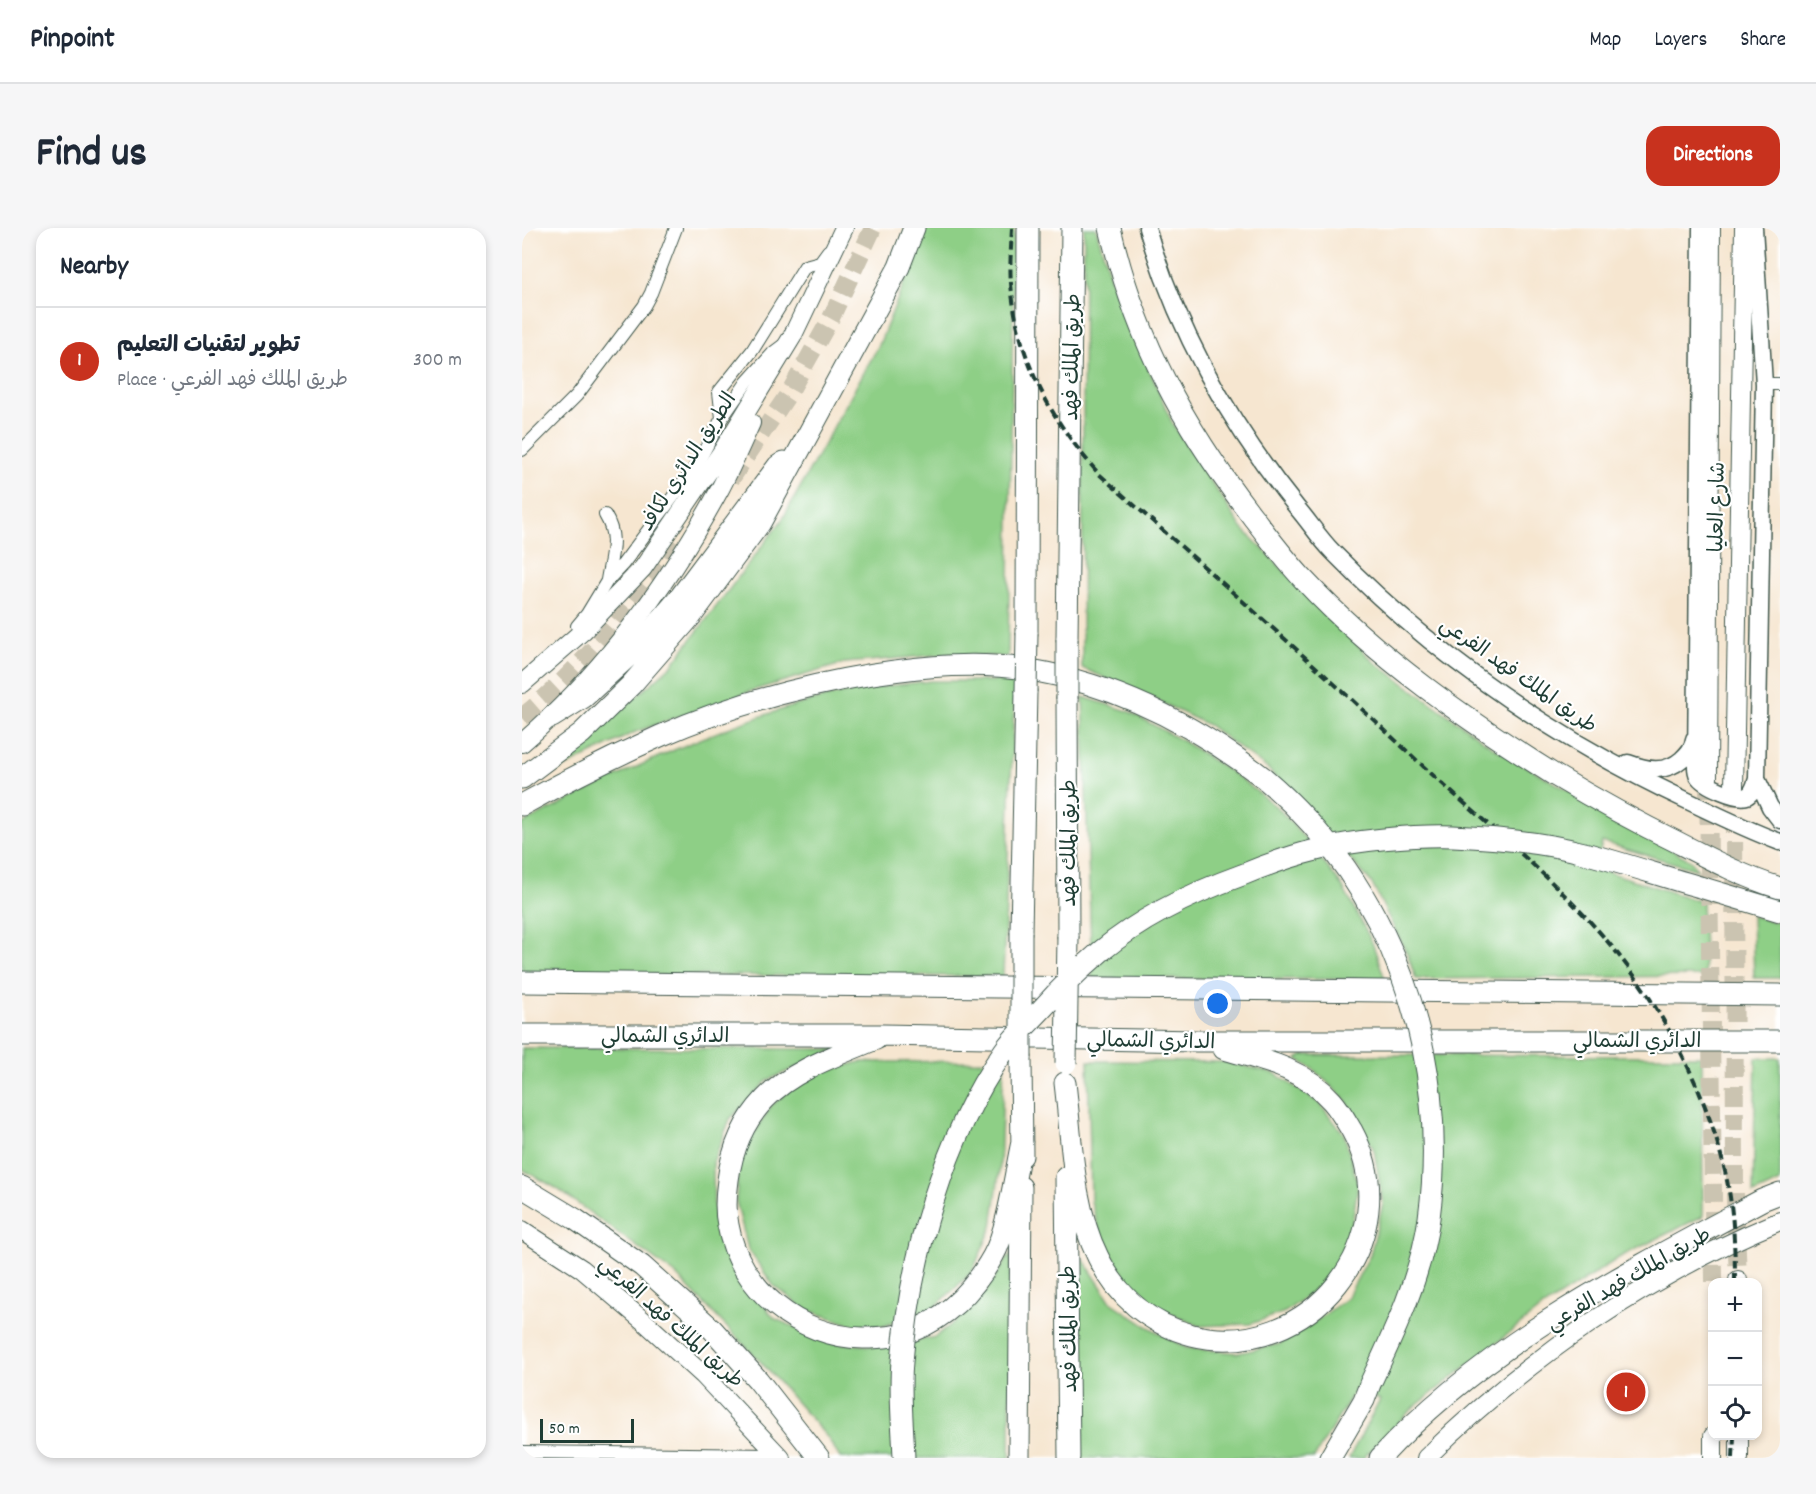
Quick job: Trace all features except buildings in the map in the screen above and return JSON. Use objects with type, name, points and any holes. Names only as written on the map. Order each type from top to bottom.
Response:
[{"type":"highway","points":[[522,778],[590,725],[631,685],[692,615],[760,523],[899,267],[914,228]]},
{"type":"highway","name":"طريق الملك فهد","points":[[1019,1458],[1021,932],[1027,633],[1028,228]]},
{"type":"highway","name":"طريق الملك فهد","points":[[1069,1458],[1066,1073],[1067,639],[1072,228]]},
{"type":"highway","points":[[1110,228],[1148,348],[1184,417],[1221,474],[1305,581],[1366,638],[1484,731],[1602,805],[1708,858],[1780,888]]},
{"type":"highway","points":[[552,717],[584,697],[633,652],[681,597],[778,466],[801,449]]},
{"type":"highway","points":[[522,804],[662,735],[755,701],[826,682],[900,670],[961,665],[1031,670],[1075,679],[1111,692],[1175,718],[1236,756],[1264,777],[1290,800],[1326,841],[1362,894],[1383,932],[1404,981],[1419,1028],[1429,1077],[1432,1173],[1428,1219],[1418,1263],[1399,1323],[1364,1400],[1330,1458]]},
{"type":"highway","points":[[904,1458],[903,1354],[908,1312],[922,1242],[938,1184],[962,1125],[1005,1048],[1055,995],[1108,946],[1133,928],[1215,885],[1318,849],[1372,841],[1452,836],[1514,841],[1582,852],[1780,911]]},
{"type":"highway","points":[[522,982],[1780,995]]},
{"type":"highway","name":"الدائري الشمالي","points":[[522,1035],[883,1035],[1197,1041],[1780,1041]]},
{"type":"highway","points":[[883,1035],[787,1080],[766,1098],[749,1118],[738,1138],[730,1162],[726,1192],[728,1224],[735,1251],[747,1271],[760,1291],[781,1311],[827,1334],[848,1338],[879,1338],[910,1332],[936,1319],[969,1292],[994,1255],[1005,1222],[1022,1142]]},
{"type":"highway","points":[[1066,1073],[1078,1190],[1086,1224],[1096,1254],[1119,1290],[1144,1314],[1177,1331],[1204,1338],[1231,1339],[1259,1336],[1278,1330],[1301,1318],[1333,1291],[1347,1271],[1363,1233],[1366,1217],[1368,1183],[1364,1159],[1346,1119],[1333,1101],[1315,1086],[1294,1072],[1276,1064],[1197,1041]]},
{"type":"highway","points":[[522,1187],[576,1219],[642,1266],[712,1329],[758,1380],[819,1458]]},
{"type":"highway","points":[[1380,1458],[1407,1429],[1458,1386],[1539,1325],[1630,1270],[1762,1200],[1780,1193]]},
{"type":"main road","name":"الطريق الدائري لكافد","points":[[526,681],[583,631],[643,568],[723,450],[792,338],[844,228]]},
{"type":"main road","name":"شارع العليا","points":[[1708,779],[1711,228]]},
{"type":"main road","name":"شارع العليا","points":[[1734,788],[1744,228]]},
{"type":"main road","points":[[522,742],[552,717],[633,624],[682,555],[720,488],[792,338]]},
{"type":"main road","name":"طريق الملك فهد الفرعي","points":[[1426,1458],[1460,1424],[1550,1351],[1585,1326],[1683,1267],[1780,1221]]},
{"type":"main road","name":"طريق الملك فهد الفرعي","points":[[522,1230],[582,1269],[646,1323],[703,1375],[780,1456]]},
{"type":"main road","points":[[1713,1440],[1713,1458]]},
{"type":"main road","points":[[1739,1440],[1739,1458]]},
{"type":"street","points":[[522,450],[577,395],[644,306],[676,228]]},
{"type":"street","points":[[722,417],[719,392],[752,351],[805,266],[820,262],[844,228]]},
{"type":"street","name":"طريق الملك فهد الفرعي","points":[[1147,228],[1179,315],[1216,390],[1272,476],[1332,551],[1411,625],[1501,694],[1589,750],[1650,783],[1780,842]]},
{"type":"street","points":[[1701,228],[1696,767],[1698,776],[1704,782],[1737,796],[1747,796],[1753,790],[1756,779],[1772,384],[1754,228]]},
{"type":"street","points":[[526,681],[587,614],[607,581],[623,564],[696,466],[722,417],[747,382],[774,352],[792,338]]},
{"type":"street","points":[[605,515],[611,525],[614,543],[607,581]]},
{"type":"street","points":[[1589,750],[1647,770],[1662,769],[1675,765],[1694,745],[1697,721]]},
{"type":"street","points":[[1756,779],[1770,807],[1780,820]]},
{"type":"street","points":[[522,1452],[780,1456]]},
{"type":"green space","points":[[926,228],[1014,228],[1008,657],[949,654],[845,663],[754,690],[635,732],[545,777],[671,666],[782,520],[879,345]]},
{"type":"green space","points":[[1084,228],[1096,228],[1111,280],[1173,425],[1242,528],[1373,661],[1494,748],[1690,860],[1698,870],[1602,842],[1596,868],[1702,902],[1705,976],[1416,979],[1408,956],[1371,882],[1268,769],[1208,725],[1082,668]]},
{"type":"green space","points":[[930,681],[1015,681],[1003,976],[522,975],[522,824],[636,767],[753,719],[835,695]]},
{"type":"green space","points":[[1083,697],[1128,711],[1186,743],[1237,776],[1279,809],[1342,886],[1372,942],[1385,979],[1092,979]]},
{"type":"green space","points":[[1752,916],[1780,923],[1780,978],[1754,978]]},
{"type":"green space","points":[[522,1048],[837,1049],[768,1080],[730,1119],[713,1163],[714,1220],[733,1269],[775,1319],[834,1343],[888,1347],[935,1337],[977,1304],[1011,1253],[1010,1458],[840,1458],[827,1437],[759,1360],[676,1275],[556,1188],[522,1169]]},
{"type":"green space","points":[[1303,1055],[1702,1056],[1703,1216],[1620,1257],[1540,1309],[1412,1409],[1363,1458],[1349,1458],[1380,1400],[1357,1387],[1314,1458],[1079,1458],[1078,1293],[1081,1256],[1111,1302],[1145,1325],[1186,1348],[1239,1353],[1280,1344],[1308,1327],[1347,1298],[1370,1255],[1383,1204],[1374,1150],[1346,1100],[1313,1069],[1297,1059]]},
{"type":"green space","points":[[1756,1058],[1780,1058],[1780,1182],[1753,1194]]},
{"type":"green space","points":[[1004,1061],[1000,1166],[992,1227],[972,1272],[935,1307],[884,1326],[855,1326],[805,1309],[773,1285],[748,1249],[736,1201],[739,1159],[771,1106],[807,1076],[860,1062]]},
{"type":"green space","points":[[1088,1061],[1226,1062],[1274,1073],[1319,1103],[1344,1134],[1358,1185],[1349,1243],[1324,1283],[1285,1312],[1250,1324],[1199,1326],[1153,1306],[1124,1275],[1101,1238],[1091,1201]]},
{"type":"tunnel","points":[[731,479],[789,393],[831,318],[873,228]]},
{"type":"tunnel","points":[[522,717],[545,698],[587,656],[627,611],[682,541]]},
{"type":"tunnel","points":[[1708,779],[1714,1278]]},
{"type":"tunnel","points":[[1734,788],[1735,1198],[1738,1278]]},
{"type":"railway","points":[[1012,228],[1011,285],[1022,344],[1041,390],[1082,454],[1099,474],[1522,854],[1592,923],[1634,975],[1653,1003],[1687,1065],[1714,1131],[1730,1197],[1735,1278]]},
{"type":"railway","points":[[1733,1458],[1734,1440]]},
{"type":"place","name":"تطوير لتقنيات التعليم","points":[[1626,1392]]}]
